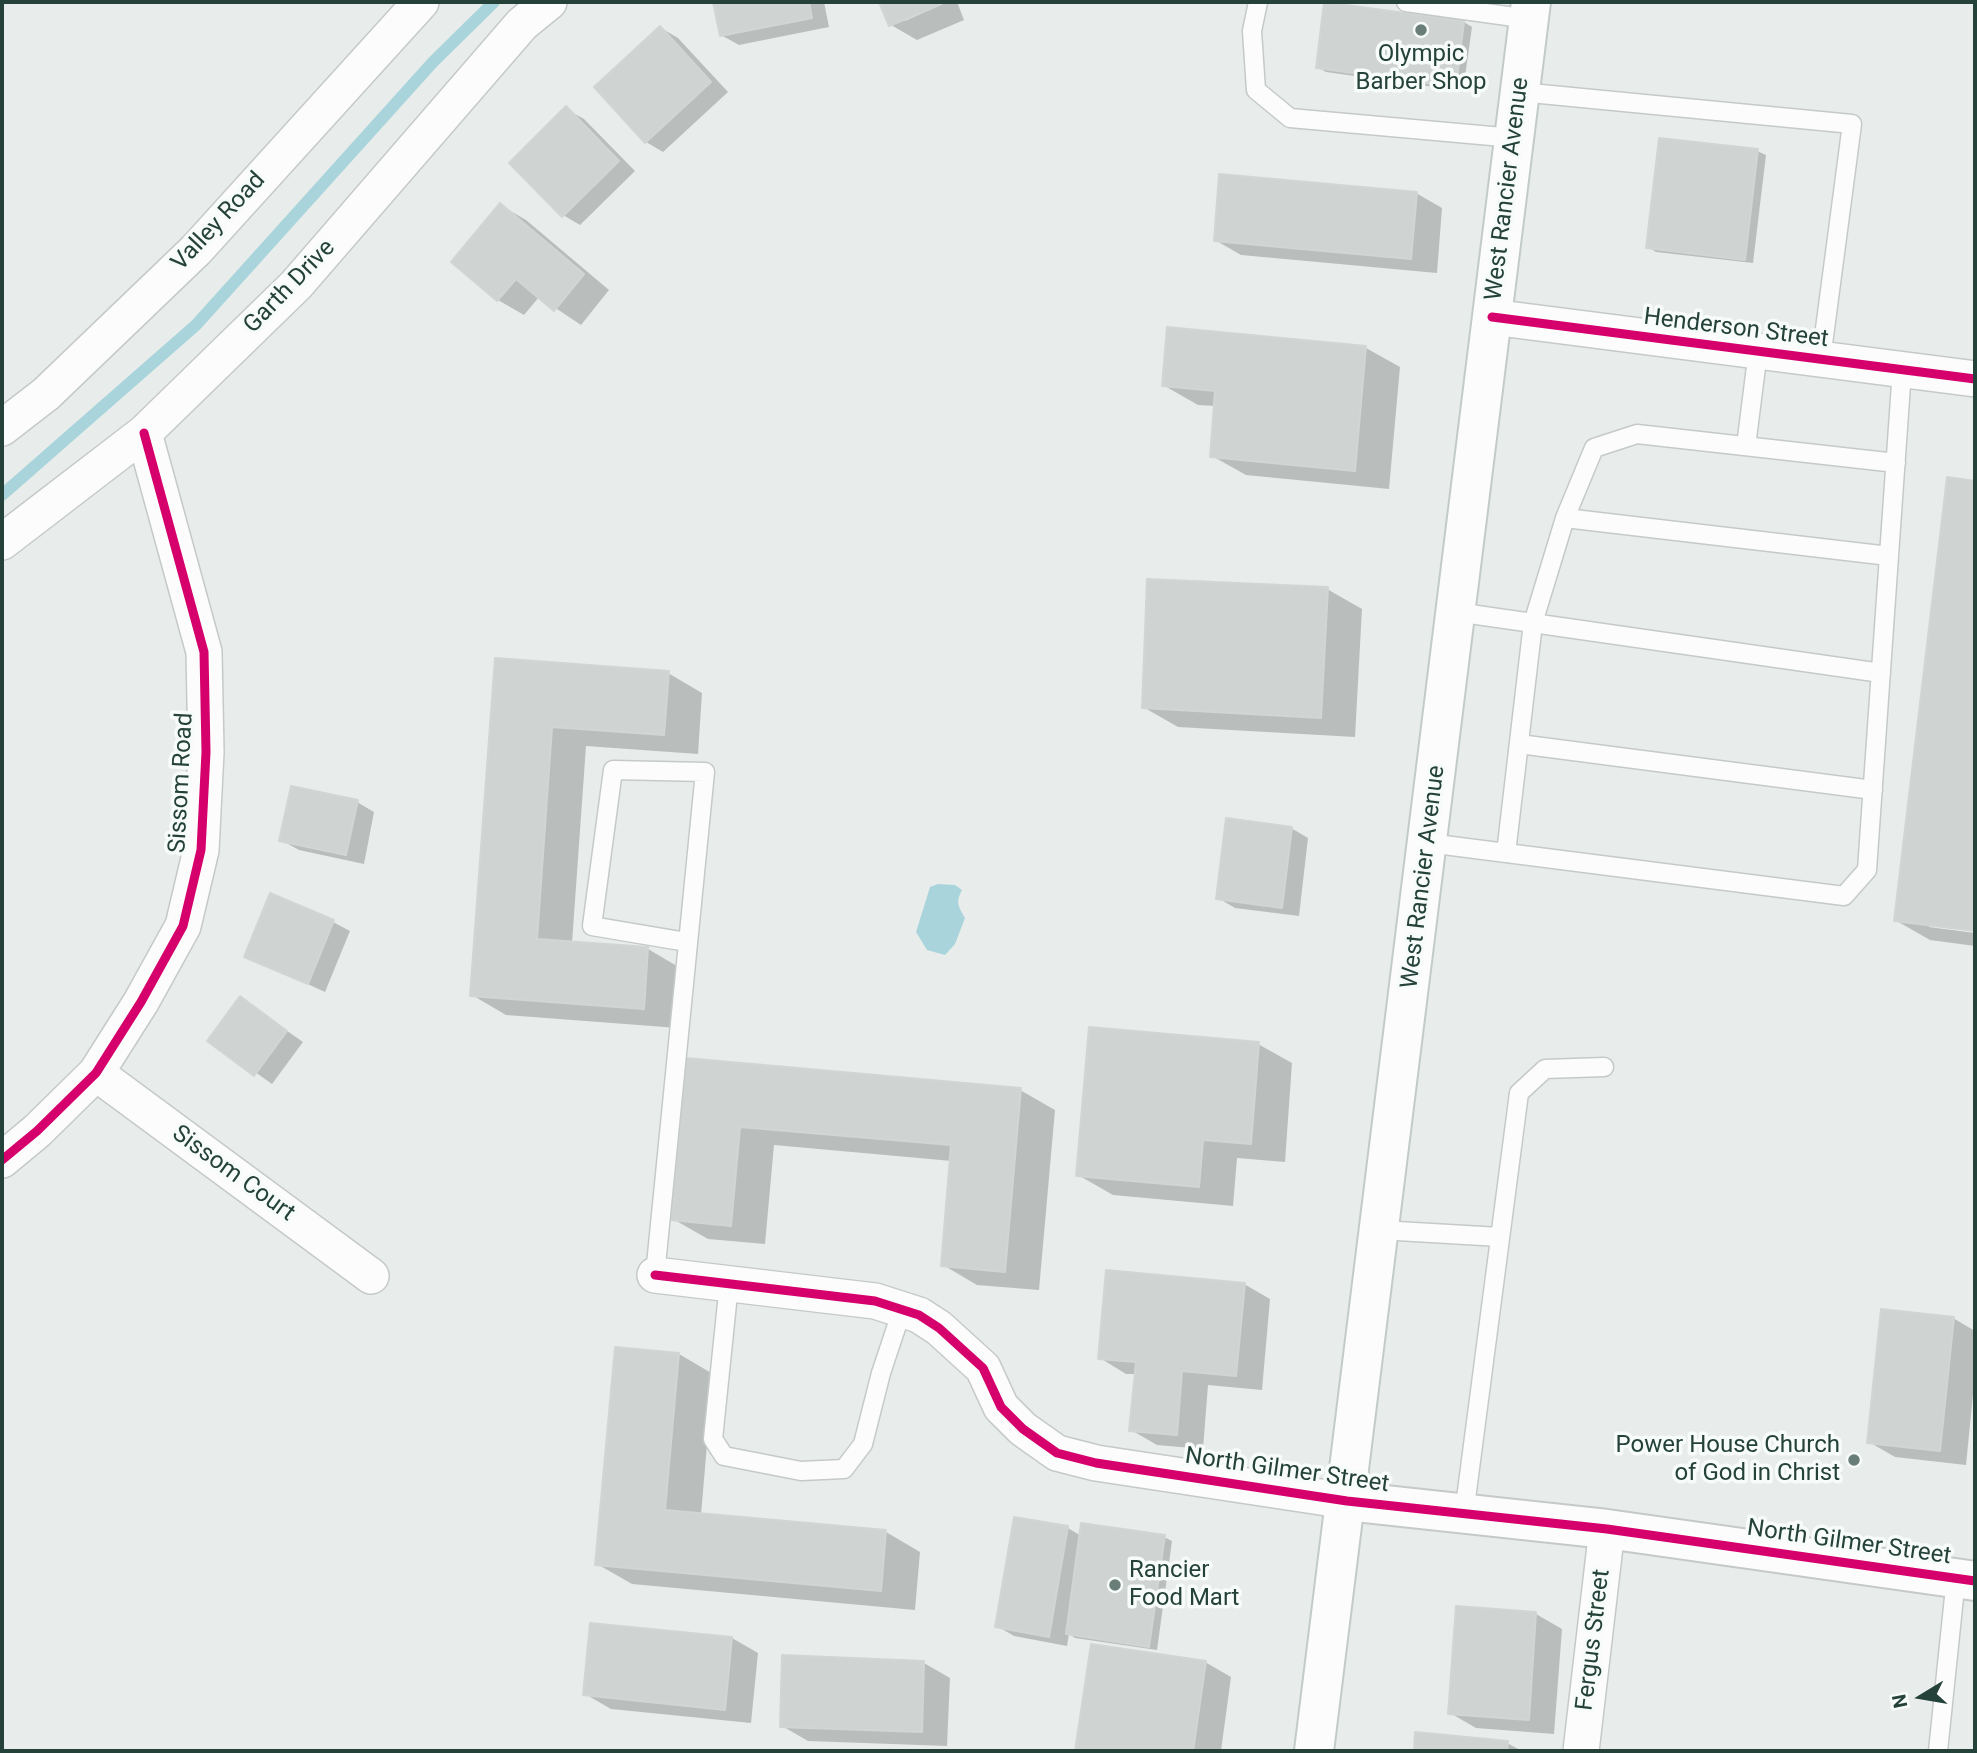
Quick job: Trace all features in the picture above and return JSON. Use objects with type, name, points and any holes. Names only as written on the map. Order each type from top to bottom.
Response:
[{"type":"main road","name":"West Rancier Avenue","points":[[1314,1751],[1530,10]]},
{"type":"main road","name":"North Gilmer Street","points":[[1347,1501],[1607,1529],[1966,1579]]},
{"type":"street","name":"Valley Road","points":[[2,428],[46,394],[195,250],[421,2]]},
{"type":"street","name":"Garth Drive","points":[[2,542],[144,433],[296,285],[522,24],[549,2]]},
{"type":"street","name":"Henderson Street","points":[[1492,317],[1975,379]]},
{"type":"street","name":"Sissom Road","points":[[2,1160],[37,1131],[96,1073],[141,1002],[183,926],[201,850],[206,752],[204,652],[144,433]]},
{"type":"street","name":"Sissom Court","points":[[96,1073],[371,1276]]},
{"type":"street","name":"North Gilmer Street","points":[[655,1275],[875,1301],[919,1315],[939,1328],[983,1368],[1002,1407],[1023,1429],[1057,1453],[1096,1463],[1347,1501]]},
{"type":"street","name":"Fergus Street","points":[[1581,1751],[1607,1529]]},
{"type":"lane","points":[[1258,2],[1252,31],[1256,90],[1290,118],[1514,138]]},
{"type":"lane","points":[[1406,2],[1530,10]]},
{"type":"lane","points":[[1520,92],[1852,124],[1821,359]]},
{"type":"lane","points":[[1746,446],[1758,351]]},
{"type":"lane","points":[[1428,843],[1844,896],[1867,870],[1902,370]]},
{"type":"lane","points":[[1507,853],[1533,623],[1565,519],[1594,448],[1637,434],[1896,463]]},
{"type":"lane","points":[[1565,519],[1889,556]]},
{"type":"lane","points":[[1456,612],[1881,673]]},
{"type":"lane","points":[[1519,744],[1873,790]]},
{"type":"lane","points":[[655,1275],[705,772],[613,770],[592,926],[687,942]]},
{"type":"lane","points":[[1464,1514],[1519,1093],[1545,1069],[1604,1067]]},
{"type":"lane","points":[[1380,1230],[1500,1237]]},
{"type":"lane","points":[[729,1284],[713,1439],[724,1456],[801,1471],[844,1469],[863,1444],[902,1310]]},
{"type":"lane","points":[[1938,1751],[1966,1579]]},
{"type":"water","points":[[938,884],[955,885],[962,890],[958,902],[965,918],[955,944],[945,955],[927,950],[916,932],[930,887]]},
{"type":"building","points":[[713,2],[809,2],[812,18],[720,36]]},
{"type":"building","points":[[879,2],[938,2],[939,5],[889,26]]},
{"type":"building","points":[[1324,2],[1464,21],[1456,87],[1316,68]]},
{"type":"building","points":[[660,26],[711,82],[645,143],[594,87]]},
{"type":"building","points":[[566,106],[619,161],[562,217],[509,163]]},
{"type":"building","points":[[1659,138],[1758,149],[1745,260],[1646,248]]},
{"type":"building","points":[[1219,174],[1417,192],[1411,259],[1214,241]]},
{"type":"building","points":[[500,203],[584,274],[554,311],[516,279],[497,301],[451,262]]},
{"type":"building","points":[[1167,327],[1366,346],[1355,471],[1210,457],[1215,391],[1162,386]]},
{"type":"building","points":[[1947,477],[1975,481],[1975,931],[1894,921]]},
{"type":"building","points":[[1147,579],[1328,587],[1321,718],[1142,708]]},
{"type":"building","points":[[495,658],[669,671],[664,735],[552,727],[537,939],[648,947],[644,1009],[470,996]]},
{"type":"building","points":[[291,786],[358,800],[346,855],[279,841]]},
{"type":"building","points":[[1226,818],[1292,827],[1282,908],[1216,899]]},
{"type":"building","points":[[270,893],[334,920],[308,984],[244,957]]},
{"type":"building","points":[[240,996],[287,1031],[254,1076],[207,1041]]},
{"type":"building","points":[[1089,1027],[1259,1042],[1251,1144],[1203,1140],[1199,1187],[1076,1176]]},
{"type":"building","points":[[686,1058],[1021,1088],[1005,1272],[941,1266],[951,1145],[740,1127],[731,1226],[671,1220]]},
{"type":"building","points":[[1106,1270],[1245,1283],[1236,1376],[1182,1371],[1177,1435],[1129,1431],[1136,1362],[1098,1359]]},
{"type":"building","points":[[1881,1309],[1954,1317],[1940,1451],[1867,1443]]},
{"type":"building","points":[[615,1347],[679,1353],[665,1510],[886,1530],[881,1591],[595,1565]]},
{"type":"building","points":[[1014,1517],[1068,1526],[1049,1637],[995,1627]]},
{"type":"building","name":"Rancier Food Mart","points":[[1081,1523],[1165,1535],[1149,1647],[1066,1634]]},
{"type":"building","points":[[1456,1606],[1536,1612],[1529,1720],[1448,1714]]},
{"type":"building","points":[[590,1623],[732,1637],[725,1710],[583,1695]]},
{"type":"building","points":[[1091,1644],[1206,1661],[1193,1751],[1075,1751]]},
{"type":"building","points":[[782,1655],[924,1661],[922,1732],[780,1727]]},
{"type":"building","points":[[1415,1732],[1508,1741],[1507,1751],[1414,1751]]},
{"type":"waterway","points":[[2,495],[196,325],[433,62],[494,2]]},
{"type":"cycle path","points":[[1492,317],[1975,379]]},
{"type":"cycle path","points":[[2,1160],[37,1131],[96,1073],[141,1002],[183,926],[201,850],[206,752],[204,652],[144,433]]},
{"type":"cycle path","points":[[655,1275],[875,1301],[919,1315],[939,1328],[983,1368],[1001,1407],[1023,1429],[1057,1453],[1096,1463],[1347,1501],[1607,1529],[1975,1581]]},
{"type":"place","name":"Olympic Barber Shop","points":[[1421,30]]},
{"type":"place","name":"Power House Church of God in Christ","points":[[1854,1460]]},
{"type":"place","name":"Rancier Food Mart","points":[[1115,1585]]}]
